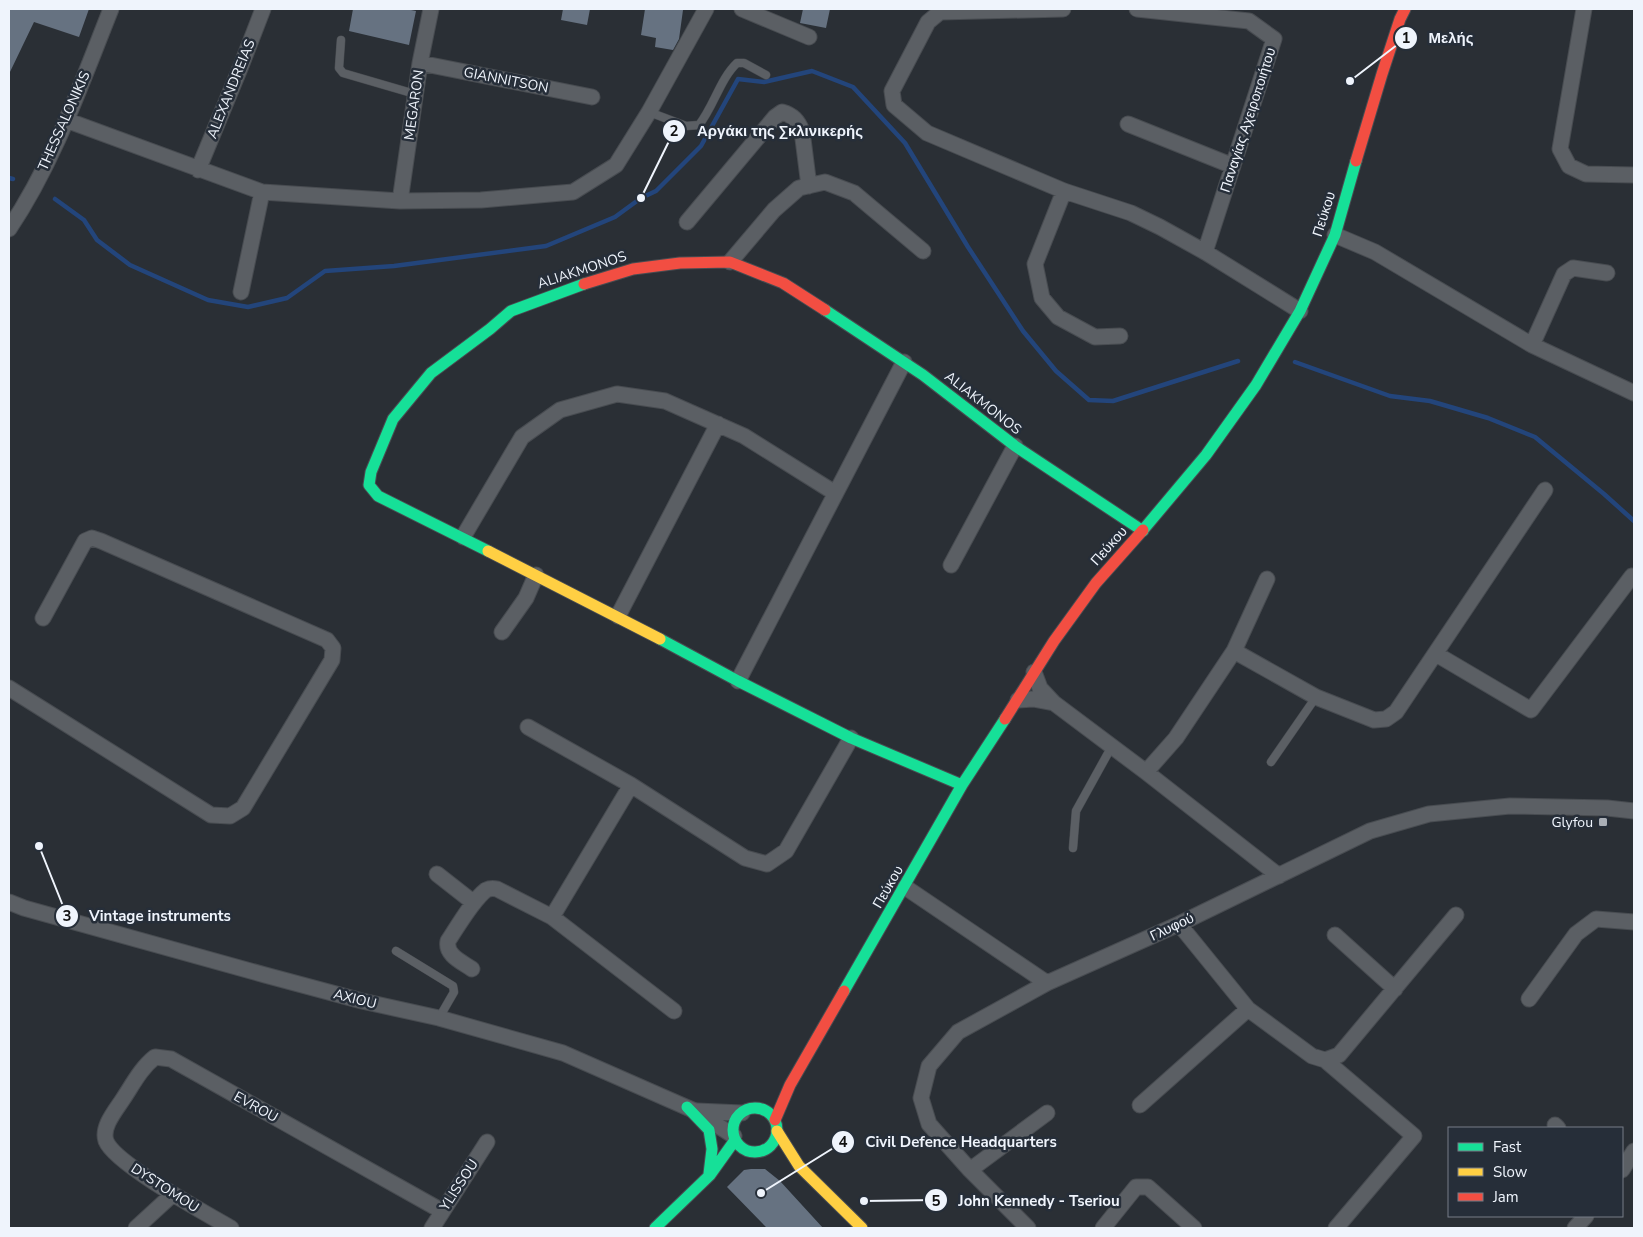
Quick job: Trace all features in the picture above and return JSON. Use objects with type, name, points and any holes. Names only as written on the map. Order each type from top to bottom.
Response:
[{"type":"street","name":"THESSALONIKIS","points":[[9,229],[43,169],[66,120],[111,9]]},
{"type":"street","name":"ALEXANDREIAS","points":[[198,170],[263,9]]},
{"type":"street","name":"MEGARON","points":[[400,201],[420,62],[431,9]]},
{"type":"street","points":[[66,120],[262,192],[400,201],[481,200],[572,192],[616,165],[649,112],[706,9]]},
{"type":"street","points":[[742,9],[809,37]]},
{"type":"street","points":[[1064,9],[940,12],[928,22],[892,91],[894,105],[927,133],[1064,191],[1131,213],[1205,252],[1300,311]]},
{"type":"street","name":"Παναγίας Αχειροποιήτου","points":[[1138,9],[1249,21],[1274,39],[1205,252]]},
{"type":"street","points":[[1584,9],[1560,149],[1569,166],[1586,174],[1634,175]]},
{"type":"street","name":"Πεύκου","points":[[776,1126],[790,1085],[962,785],[1018,700],[1034,672],[1096,583],[1144,531],[1223,432],[1256,386],[1300,311],[1335,235],[1402,12]]},
{"type":"street","name":"GIANNITSON","points":[[420,62],[592,97]]},
{"type":"street","points":[[687,222],[775,117],[782,112],[790,114],[799,124],[802,131],[809,186]]},
{"type":"street","points":[[1128,124],[1233,166]]},
{"type":"street","points":[[730,262],[774,210],[799,188],[825,182],[854,193],[923,251]]},
{"type":"street","points":[[1064,191],[1035,264],[1042,298],[1058,317],[1095,336],[1120,336]]},
{"type":"street","points":[[241,292],[262,192]]},
{"type":"street","points":[[1335,235],[1375,252],[1532,345],[1634,393]]},
{"type":"street","name":"ALIAKMONOS","points":[[962,785],[850,738],[464,537],[378,496],[370,486],[371,472],[393,419],[431,373],[511,311],[580,285],[633,269],[680,263],[730,262],[783,283],[923,375],[1015,446],[1144,531]]},
{"type":"street","points":[[1532,345],[1564,274],[1573,268],[1607,273]]},
{"type":"street","points":[[738,681],[904,362]]},
{"type":"street","points":[[464,537],[522,437],[560,410],[618,394],[665,401],[718,424],[744,436],[835,493]]},
{"type":"street","points":[[618,616],[718,424]]},
{"type":"street","points":[[951,565],[1015,446]]},
{"type":"street","points":[[1234,651],[1316,697],[1374,720],[1386,719],[1396,712],[1545,490]]},
{"type":"street","points":[[9,688],[210,816],[230,816],[243,808],[332,660],[333,648],[327,640],[92,538],[85,541],[44,618]]},
{"type":"street","points":[[502,632],[526,598],[536,575]]},
{"type":"street","points":[[1436,654],[1531,710],[1632,576]]},
{"type":"street","points":[[1146,772],[1176,738],[1234,651],[1267,579]]},
{"type":"street","points":[[1034,672],[1040,688],[1054,703],[1279,876]]},
{"type":"street","points":[[1018,700],[1033,699],[1054,703]]},
{"type":"street","points":[[528,727],[631,785],[745,858],[767,864],[786,851],[850,738]]},
{"type":"street","points":[[552,917],[631,785]]},
{"type":"street","name":"Γλυφού","points":[[1028,1228],[970,1170],[929,1124],[922,1098],[929,1066],[958,1032],[1047,983],[1179,924],[1370,831],[1429,814],[1510,806],[1607,808],[1634,811]]},
{"type":"street","points":[[437,874],[474,903]]},
{"type":"street","points":[[905,887],[1047,983]]},
{"type":"street","points":[[472,969],[449,952],[447,947],[448,941],[474,903],[487,890],[491,888],[497,889],[552,917],[674,1010]]},
{"type":"street","name":"AXIOU","points":[[9,902],[24,908],[265,975],[362,1001],[439,1018],[563,1053],[691,1109],[735,1138]]},
{"type":"street","points":[[1325,1060],[1339,1055],[1456,915]]},
{"type":"street","points":[[1529,998],[1576,934],[1596,919],[1634,922]]},
{"type":"street","points":[[1179,924],[1248,1009],[1312,1056],[1325,1060],[1414,1136],[1336,1228]]},
{"type":"street","points":[[1335,935],[1395,989]]},
{"type":"street","points":[[1140,1105],[1248,1009]]},
{"type":"street","name":"EVROU","points":[[106,1140],[107,1126],[146,1064],[155,1057],[171,1059],[442,1211]]},
{"type":"street","name":"Πεύκου","points":[[749,1111],[790,1085]]},
{"type":"street","points":[[691,1109],[709,1130],[712,1149],[709,1176]]},
{"type":"street","name":"AXIOU","points":[[691,1109],[749,1111]]},
{"type":"street","points":[[799,1166],[774,1154],[747,1151],[740,1147],[735,1138],[735,1122],[749,1111],[767,1112],[799,1166],[862,1228]]},
{"type":"street","points":[[970,1170],[1047,1113]]},
{"type":"street","points":[[774,1154],[776,1126]]},
{"type":"street","points":[[709,1176],[735,1138]]},
{"type":"street","name":"DYSTOMOU","points":[[106,1140],[116,1155],[173,1194],[231,1228]]},
{"type":"street","name":"YLISSOU","points":[[432,1228],[487,1142]]},
{"type":"street","points":[[655,1228],[709,1176],[747,1151]]},
{"type":"street","points":[[1623,1168],[1634,1152]]},
{"type":"street","points":[[1103,1228],[1136,1187],[1148,1188],[1194,1228]]},
{"type":"street","points":[[136,1228],[173,1194]]},
{"type":"street","points":[[1575,1228],[1585,1217]]},
{"type":"lane","points":[[341,40],[339,68],[343,74],[415,94]]},
{"type":"lane","points":[[649,112],[686,126],[699,125],[707,116],[731,69],[738,63],[744,63],[766,75]]},
{"type":"lane","points":[[1271,762],[1316,697]]},
{"type":"lane","points":[[1073,848],[1076,811],[1112,746]]},
{"type":"lane","points":[[396,951],[453,986],[454,992],[439,1018]]},
{"type":"building","points":[[9,9],[89,9],[79,37],[34,22],[9,74]]},
{"type":"building","points":[[353,9],[406,9],[416,11],[409,45],[349,31]]},
{"type":"building","points":[[563,9],[590,9],[587,25],[561,20]]},
{"type":"building","points":[[645,9],[683,10],[679,39],[673,50],[655,47],[656,38],[641,35]]},
{"type":"building","points":[[803,9],[830,9],[826,28],[800,23]]},
{"type":"building","points":[[765,1169],[780,1181],[823,1228],[767,1228],[727,1187],[744,1170]]},
{"type":"waterway","points":[[55,199],[84,220],[97,240],[130,265],[208,300],[248,307],[287,298],[325,271],[394,266],[546,246],[615,217],[641,198],[656,191],[701,146],[738,79],[764,82],[812,71],[853,87],[905,143],[968,247],[1023,331],[1056,371],[1089,400],[1113,401],[1238,361]]},
{"type":"waterway","points":[[9,178],[13,179]]},
{"type":"waterway","points":[[1295,362],[1390,396],[1430,401],[1488,418],[1535,437],[1634,521]]},
{"type":"traffic: fast","points":[[1143,530],[1206,455],[1256,385],[1300,311],[1335,235],[1356,161]]},
{"type":"traffic: fast","points":[[488,551],[378,496],[369,485],[371,472],[393,419],[431,373],[511,311],[584,284]]},
{"type":"traffic: fast","points":[[825,310],[923,375],[1015,446],[1143,531]]},
{"type":"traffic: fast","points":[[660,639],[851,738],[962,785]]},
{"type":"traffic: fast","points":[[844,991],[962,785],[1005,719]]},
{"type":"traffic: fast","points":[[687,1107],[709,1130],[712,1149],[709,1174]]},
{"type":"traffic: fast","points":[[751,1108],[759,1108],[771,1114],[777,1130],[771,1146],[759,1152],[751,1152],[739,1146],[733,1134],[733,1126],[739,1114],[751,1108]]},
{"type":"traffic: fast","points":[[655,1228],[710,1175],[735,1140]]},
{"type":"traffic: slow","points":[[488,551],[660,639]]},
{"type":"traffic: slow","points":[[777,1131],[799,1166],[862,1228]]},
{"type":"traffic: jam","points":[[1356,161],[1382,74],[1405,9]]},
{"type":"traffic: jam","points":[[584,284],[633,269],[680,263],[730,262],[783,283],[825,310]]},
{"type":"traffic: jam","points":[[1005,719],[1054,641],[1096,583],[1143,530]]},
{"type":"traffic: jam","points":[[775,1120],[790,1085],[844,991]]},
{"type":"place","name":"Μελής","points":[[1350,81]]},
{"type":"place","name":"Αργάκι της Σκλινικερής","points":[[641,198]]},
{"type":"place","name":"Glyfou","points":[[1603,822]]},
{"type":"place","name":"Vintage instruments","points":[[39,846]]},
{"type":"place","name":"Civil Defence Headquarters","points":[[761,1193]]},
{"type":"place","name":"John Kennedy - Tseriou","points":[[864,1201]]}]
